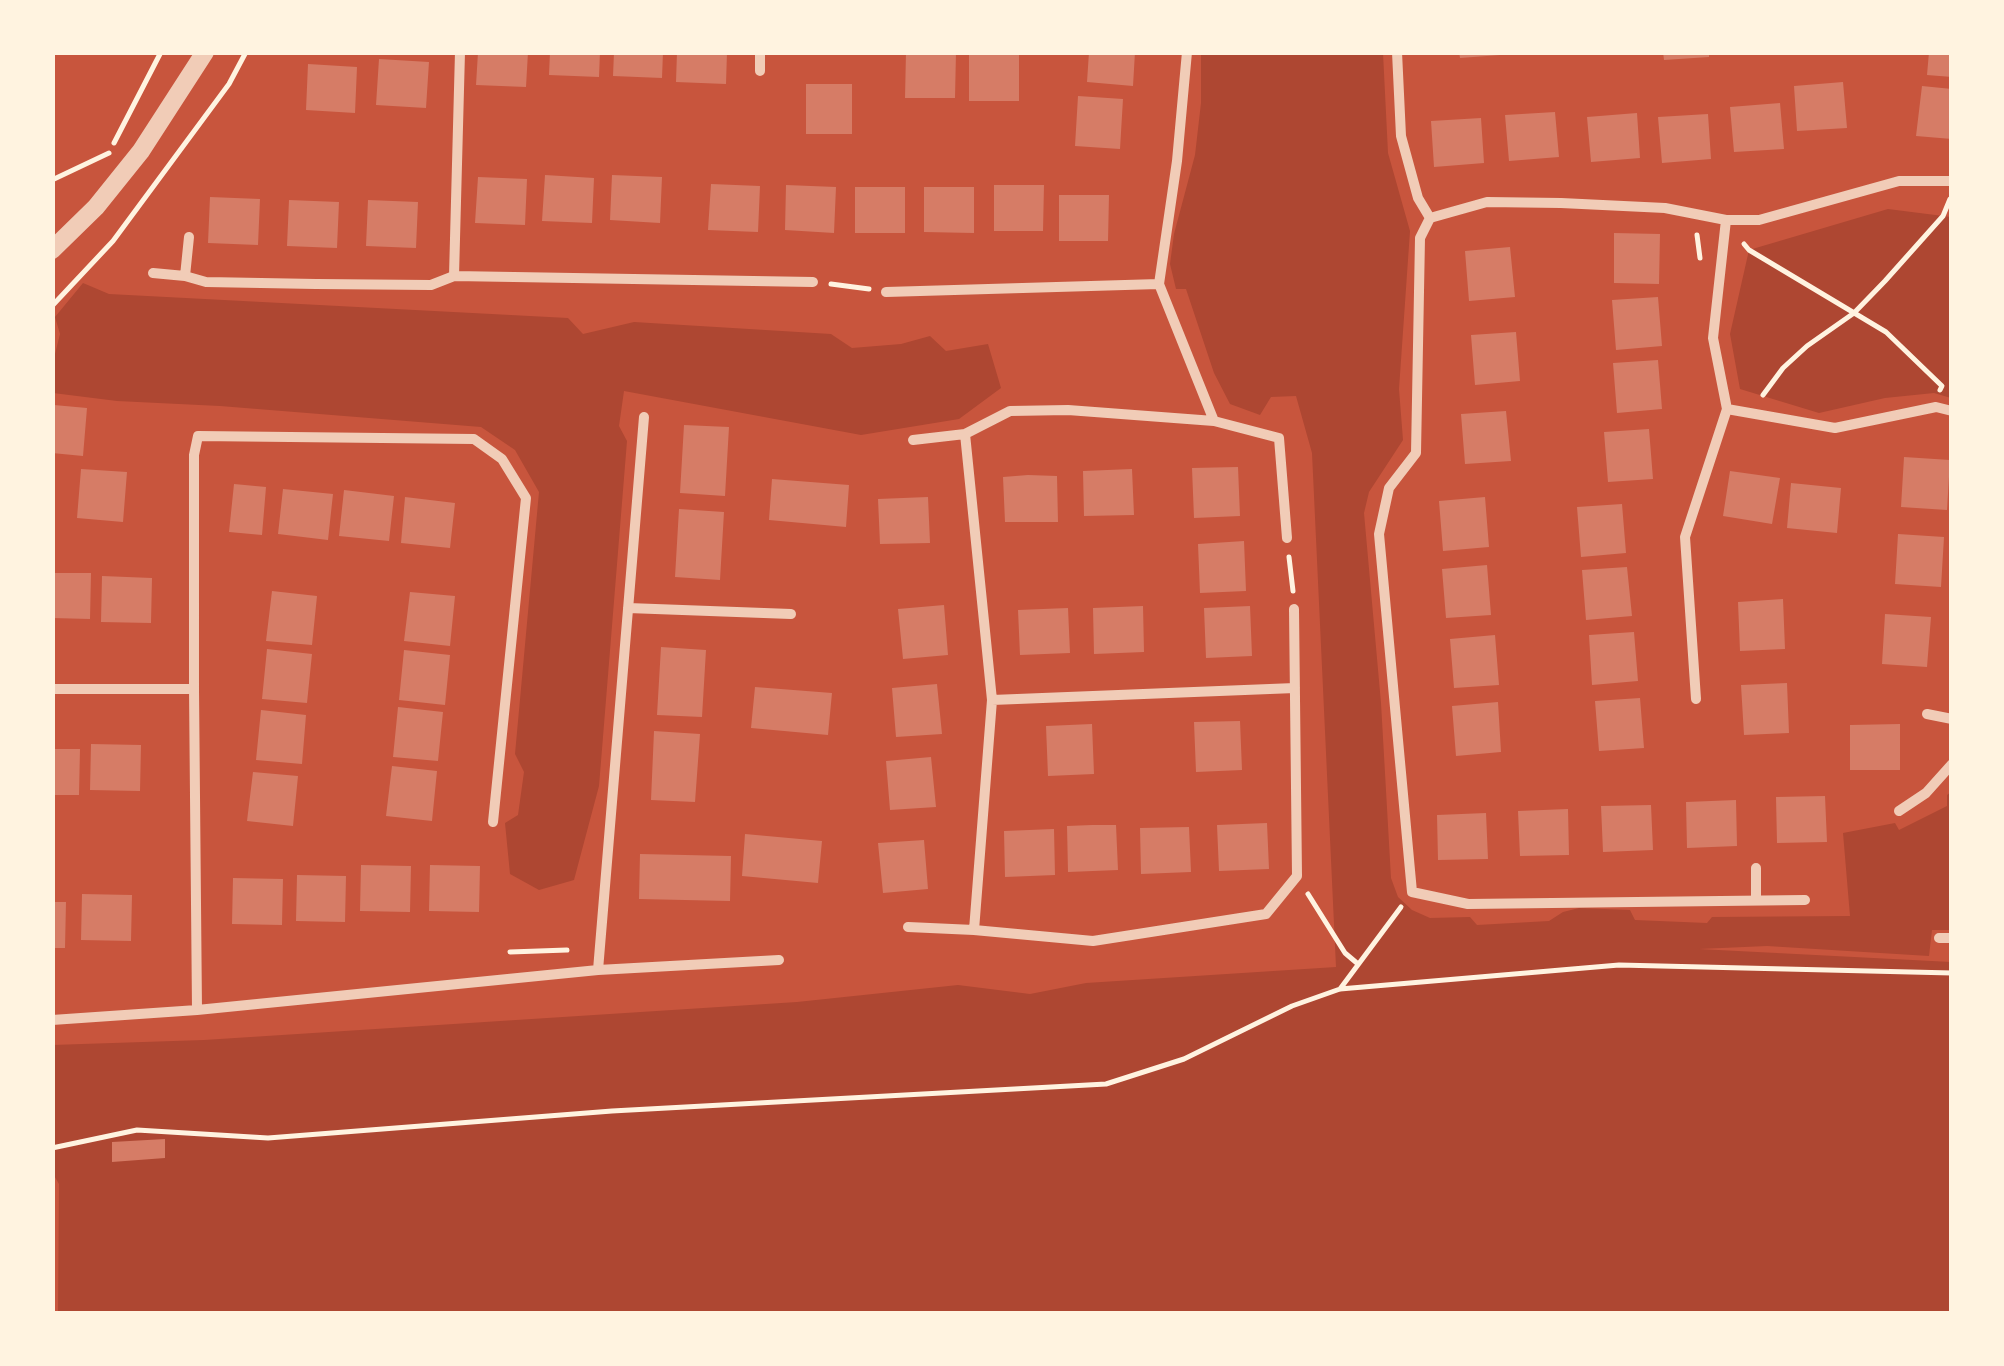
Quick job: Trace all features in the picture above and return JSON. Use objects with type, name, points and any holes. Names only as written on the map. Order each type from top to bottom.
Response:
[{"type":"street","points":[[52,250],[96,207],[142,152],[206,52]]},
{"type":"street","points":[[454,276],[460,52]]},
{"type":"street","points":[[760,52],[760,71]]},
{"type":"street","points":[[1187,52],[1177,161],[1159,284],[1214,421]]},
{"type":"street","points":[[1398,52],[1402,136],[1418,198],[1430,218]]},
{"type":"street","points":[[1805,900],[1468,904],[1412,892],[1379,534],[1389,488],[1416,453],[1420,238],[1430,218],[1487,202],[1664,208],[1726,220],[1760,220],[1898,180],[1952,181]]},
{"type":"street","points":[[1696,699],[1685,538],[1727,410],[1713,338],[1726,220]]},
{"type":"street","points":[[185,276],[189,237]]},
{"type":"street","points":[[153,273],[206,282],[431,285],[454,276],[813,282]]},
{"type":"street","points":[[886,292],[1159,284]]},
{"type":"street","points":[[1727,410],[1835,428],[1936,407],[1952,411]]},
{"type":"street","points":[[913,440],[965,434],[1010,410],[1068,410],[1214,421],[1279,438],[1287,538]]},
{"type":"street","points":[[598,970],[644,417]]},
{"type":"street","points":[[965,434],[992,700],[974,930]]},
{"type":"street","points":[[198,1010],[194,689],[194,455],[198,436],[474,439],[502,460],[526,498],[492,822]]},
{"type":"street","points":[[628,608],[791,614]]},
{"type":"street","points":[[908,928],[1093,941],[1266,914],[1297,876],[1294,608]]},
{"type":"street","points":[[992,700],[1295,688]]},
{"type":"street","points":[[52,689],[194,689]]},
{"type":"street","points":[[1927,714],[1952,718]]},
{"type":"street","points":[[1899,811],[1926,793],[1952,764]]},
{"type":"street","points":[[1756,868],[1756,900]]},
{"type":"street","points":[[52,1020],[198,1010],[598,970],[779,960]]},
{"type":"path","points":[[52,180],[109,153],[160,52]]},
{"type":"path","points":[[52,306],[113,241],[229,84],[246,52]]},
{"type":"path","points":[[1757,415],[1762,396],[1782,368],[1854,313],[1943,216],[1952,196]]},
{"type":"path","points":[[1726,220],[1748,250],[1886,332],[1942,386],[1936,407]]},
{"type":"path","points":[[1688,227],[1698,236],[1701,268]]},
{"type":"path","points":[[813,282],[886,292]]},
{"type":"path","points":[[1287,538],[1294,608]]},
{"type":"path","points":[[1297,876],[1344,953],[1358,964]]},
{"type":"path","points":[[1340,989],[1412,892]]},
{"type":"path","points":[[510,952],[568,950]]},
{"type":"path","points":[[52,1148],[136,1130],[268,1138],[612,1110],[1106,1084],[1184,1059],[1292,1006],[1340,989],[1619,964],[1952,973]]},
{"type":"path","points":[[1942,974],[1952,982]]},
{"type":"shaded area","points":[[1201,53],[1383,53],[1388,153],[1410,231],[1399,389],[1403,440],[1369,492],[1364,513],[1391,878],[1398,897],[1412,910],[1430,918],[1470,917],[1477,925],[1549,921],[1579,908],[1630,910],[1635,920],[1707,923],[1712,917],[1850,916],[1843,833],[1895,823],[1899,830],[1947,806],[1947,795],[1951,792],[1951,930],[1932,930],[1929,956],[1767,946],[1699,949],[1951,962],[1951,1313],[58,1313],[59,1184],[52,1172],[52,1045],[204,1040],[797,1002],[958,985],[1030,994],[1086,983],[1336,967],[1312,453],[1296,396],[1271,397],[1260,415],[1230,404],[1214,373],[1186,289],[1176,289],[1170,264],[1195,155]]},
{"type":"shaded area","points":[[1888,209],[1951,217],[1951,398],[1934,393],[1885,398],[1819,413],[1740,389],[1730,334],[1749,250]]},
{"type":"shaded area","points":[[83,283],[109,294],[568,318],[583,334],[634,322],[831,334],[852,348],[901,344],[930,336],[946,351],[988,344],[1001,388],[959,419],[861,435],[624,391],[619,426],[627,441],[599,786],[574,880],[539,890],[510,874],[505,823],[518,815],[524,772],[515,754],[539,492],[515,450],[481,427],[53,393],[53,362],[60,334],[55,317]]},
{"type":"building","points":[[478,52],[528,52],[526,87],[476,85]]},
{"type":"building","points":[[550,52],[600,52],[599,77],[549,75]]},
{"type":"building","points":[[614,52],[663,52],[662,78],[613,76]]},
{"type":"building","points":[[677,52],[727,52],[726,84],[676,82]]},
{"type":"building","points":[[906,52],[956,52],[955,98],[905,98]]},
{"type":"building","points":[[1089,52],[1135,52],[1133,86],[1087,82]]},
{"type":"building","points":[[1459,52],[1500,52],[1500,55],[1460,58]]},
{"type":"building","points":[[1663,52],[1709,52],[1709,57],[1664,60]]},
{"type":"building","points":[[1929,52],[1952,52],[1952,77],[1927,75]]},
{"type":"building","points":[[969,55],[1019,55],[1019,101],[969,101]]},
{"type":"building","points":[[379,59],[429,62],[426,108],[376,105]]},
{"type":"building","points":[[308,64],[357,67],[355,113],[306,110]]},
{"type":"building","points":[[1843,82],[1847,128],[1797,131],[1794,86]]},
{"type":"building","points":[[806,84],[852,84],[852,134],[806,134]]},
{"type":"building","points":[[1922,86],[1952,89],[1952,139],[1916,136]]},
{"type":"building","points":[[1078,96],[1123,99],[1120,149],[1075,146]]},
{"type":"building","points":[[1780,103],[1784,149],[1734,152],[1730,107]]},
{"type":"building","points":[[1555,112],[1559,157],[1509,161],[1505,115]]},
{"type":"building","points":[[1637,113],[1640,158],[1591,162],[1587,117]]},
{"type":"building","points":[[1708,114],[1711,159],[1662,163],[1658,117]]},
{"type":"building","points":[[1481,118],[1484,163],[1434,167],[1431,121]]},
{"type":"building","points":[[545,175],[594,178],[592,223],[542,221]]},
{"type":"building","points":[[612,175],[662,177],[660,223],[610,220]]},
{"type":"building","points":[[478,177],[527,179],[525,225],[475,223]]},
{"type":"building","points":[[711,184],[760,186],[758,232],[708,230]]},
{"type":"building","points":[[786,185],[836,187],[834,233],[785,230]]},
{"type":"building","points":[[994,185],[1044,185],[1043,231],[994,231]]},
{"type":"building","points":[[855,187],[905,187],[905,233],[855,233]]},
{"type":"building","points":[[924,187],[974,187],[974,233],[924,232]]},
{"type":"building","points":[[1059,195],[1109,195],[1108,241],[1059,241]]},
{"type":"building","points":[[210,197],[260,199],[258,245],[208,243]]},
{"type":"building","points":[[289,200],[339,202],[337,248],[287,246]]},
{"type":"building","points":[[368,200],[418,202],[416,248],[366,246]]},
{"type":"building","points":[[1614,233],[1660,234],[1659,284],[1614,283]]},
{"type":"building","points":[[1510,247],[1515,297],[1469,301],[1465,251]]},
{"type":"building","points":[[1658,297],[1662,346],[1616,350],[1612,300]]},
{"type":"building","points":[[1516,332],[1520,381],[1475,385],[1471,335]]},
{"type":"building","points":[[1658,360],[1662,409],[1617,413],[1613,363]]},
{"type":"building","points":[[54,405],[87,408],[83,456],[52,453]]},
{"type":"building","points":[[1506,411],[1511,461],[1465,464],[1461,414]]},
{"type":"building","points":[[684,425],[729,427],[725,496],[680,493]]},
{"type":"building","points":[[1649,429],[1653,479],[1608,482],[1604,432]]},
{"type":"building","points":[[1904,457],[1950,460],[1947,510],[1901,507]]},
{"type":"building","points":[[1238,467],[1240,516],[1194,518],[1192,468]]},
{"type":"building","points":[[81,469],[127,472],[123,522],[77,518]]},
{"type":"building","points":[[1132,469],[1134,515],[1084,516],[1083,471]]},
{"type":"building","points":[[1730,471],[1780,478],[1772,524],[1723,516]]},
{"type":"building","points":[[1057,476],[1058,522],[1005,522],[1003,477]]},
{"type":"building","points":[[772,479],[849,485],[846,527],[769,520]]},
{"type":"building","points":[[1791,483],[1841,488],[1837,533],[1787,528]]},
{"type":"building","points":[[234,484],[266,487],[262,535],[229,532]]},
{"type":"building","points":[[283,489],[333,494],[328,540],[278,534]]},
{"type":"building","points":[[344,490],[394,496],[389,541],[339,536]]},
{"type":"building","points":[[405,497],[455,503],[450,548],[401,543]]},
{"type":"building","points":[[928,497],[930,543],[880,544],[878,499]]},
{"type":"building","points":[[1485,497],[1489,547],[1443,551],[1439,501]]},
{"type":"building","points":[[1622,504],[1626,553],[1581,557],[1577,507]]},
{"type":"building","points":[[679,509],[724,512],[720,580],[675,577]]},
{"type":"building","points":[[1898,534],[1944,537],[1941,587],[1895,584]]},
{"type":"building","points":[[1244,541],[1246,591],[1200,593],[1198,544]]},
{"type":"building","points":[[1487,565],[1491,615],[1446,618],[1442,569]]},
{"type":"building","points":[[1627,567],[1632,616],[1586,620],[1582,570]]},
{"type":"building","points":[[52,573],[91,573],[90,619],[52,618]]},
{"type":"building","points":[[102,576],[152,578],[151,623],[101,622]]},
{"type":"building","points":[[272,591],[317,596],[312,645],[266,641]]},
{"type":"building","points":[[410,592],[455,596],[450,646],[404,641]]},
{"type":"building","points":[[1783,599],[1785,649],[1740,651],[1738,602]]},
{"type":"building","points":[[944,605],[948,655],[903,659],[898,609]]},
{"type":"building","points":[[1143,606],[1144,652],[1094,654],[1093,608]]},
{"type":"building","points":[[1250,606],[1252,656],[1206,658],[1204,608]]},
{"type":"building","points":[[1068,608],[1070,653],[1020,655],[1018,610]]},
{"type":"building","points":[[1885,614],[1931,617],[1927,667],[1882,664]]},
{"type":"building","points":[[1634,632],[1638,681],[1592,685],[1589,635]]},
{"type":"building","points":[[1495,635],[1499,685],[1454,688],[1450,639]]},
{"type":"building","points":[[661,647],[706,650],[702,717],[657,715]]},
{"type":"building","points":[[267,649],[312,654],[307,703],[262,699]]},
{"type":"building","points":[[404,650],[450,655],[445,705],[399,700]]},
{"type":"building","points":[[1787,683],[1789,733],[1744,735],[1741,685]]},
{"type":"building","points":[[937,684],[942,734],[896,737],[892,688]]},
{"type":"building","points":[[755,687],[832,693],[828,735],[751,728]]},
{"type":"building","points":[[1640,698],[1644,748],[1599,751],[1595,701]]},
{"type":"building","points":[[1498,702],[1501,752],[1456,756],[1452,706]]},
{"type":"building","points":[[398,707],[443,712],[438,761],[393,757]]},
{"type":"building","points":[[261,710],[306,715],[302,764],[256,760]]},
{"type":"building","points":[[1240,721],[1242,770],[1196,772],[1194,722]]},
{"type":"building","points":[[1092,724],[1094,774],[1048,776],[1046,726]]},
{"type":"building","points":[[1900,724],[1900,770],[1850,770],[1850,725]]},
{"type":"building","points":[[654,731],[700,734],[695,802],[651,800]]},
{"type":"building","points":[[91,744],[141,745],[140,791],[90,790]]},
{"type":"building","points":[[52,749],[80,749],[79,795],[52,795]]},
{"type":"building","points":[[931,757],[936,807],[890,810],[886,761]]},
{"type":"building","points":[[392,766],[437,771],[432,821],[386,816]]},
{"type":"building","points":[[253,772],[298,776],[293,826],[247,821]]},
{"type":"building","points":[[1825,796],[1827,842],[1777,843],[1776,797]]},
{"type":"building","points":[[1736,800],[1737,846],[1687,848],[1686,802]]},
{"type":"building","points":[[1651,805],[1653,850],[1603,852],[1601,806]]},
{"type":"building","points":[[1568,809],[1569,855],[1520,856],[1518,811]]},
{"type":"building","points":[[1486,813],[1488,859],[1438,860],[1437,815]]},
{"type":"building","points":[[1267,823],[1269,869],[1219,871],[1217,825]]},
{"type":"building","points":[[1116,825],[1118,870],[1068,872],[1067,826]]},
{"type":"building","points":[[1189,827],[1191,872],[1141,874],[1140,828]]},
{"type":"building","points":[[1054,829],[1055,875],[1005,877],[1004,831]]},
{"type":"building","points":[[745,834],[822,841],[818,883],[742,876]]},
{"type":"building","points":[[924,840],[928,889],[883,893],[878,843]]},
{"type":"building","points":[[640,854],[731,856],[730,901],[639,899]]},
{"type":"building","points":[[361,865],[411,866],[410,912],[360,911]]},
{"type":"building","points":[[430,865],[480,866],[479,912],[429,911]]},
{"type":"building","points":[[297,875],[346,876],[345,922],[296,921]]},
{"type":"building","points":[[233,878],[283,879],[282,925],[232,924]]},
{"type":"building","points":[[82,894],[132,895],[131,941],[81,940]]},
{"type":"building","points":[[52,902],[66,902],[65,948],[52,948]]},
{"type":"building","points":[[165,1139],[165,1158],[112,1162],[112,1142]]}]
